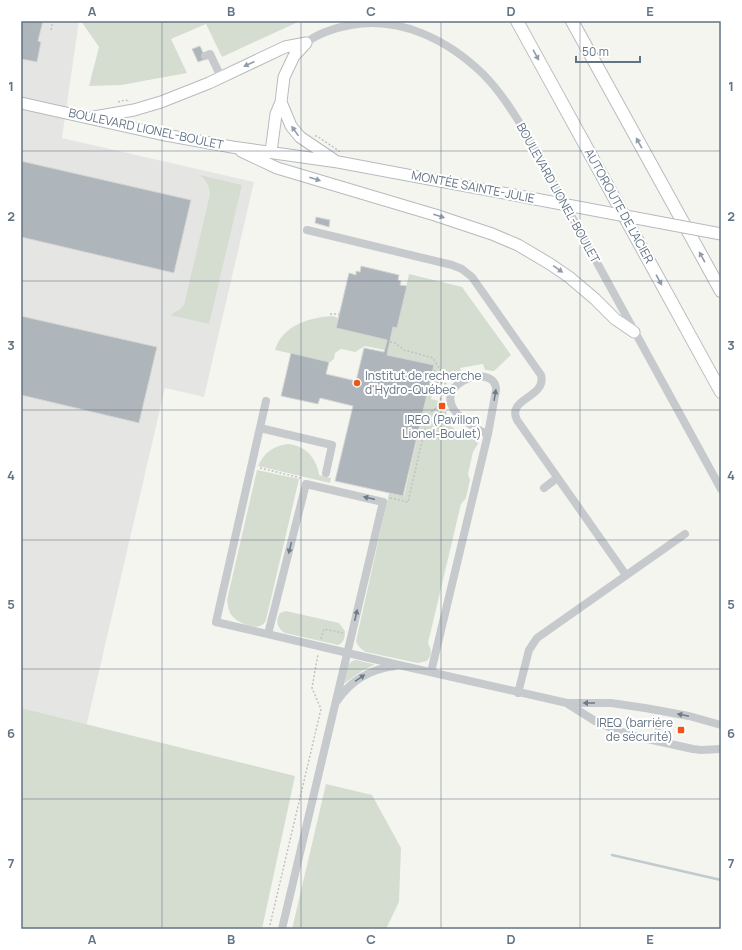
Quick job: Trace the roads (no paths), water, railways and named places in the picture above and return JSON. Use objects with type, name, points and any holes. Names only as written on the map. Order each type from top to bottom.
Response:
[{"type":"highway","name":"AUTOROUTE DE L'ACIER","points":[[517,21],[721,392]]},
{"type":"highway","points":[[572,21],[721,291]]},
{"type":"main road","points":[[89,118],[146,107],[221,77],[285,47],[306,43]]},
{"type":"main road","points":[[271,152],[276,114],[281,102],[283,82],[294,56],[306,43]]},
{"type":"main road","points":[[281,102],[291,126],[300,138],[338,162]]},
{"type":"main road","name":"BOULEVARD LIONEL-BOULET","points":[[21,103],[160,134],[232,147],[271,152]]},
{"type":"main road","points":[[232,147],[277,168],[435,215],[492,234],[518,245],[564,274],[595,299],[615,319],[634,332]]},
{"type":"main road","name":"MONTÉE SAINTE-JULIE","points":[[271,152],[338,162],[721,234]]},
{"type":"street","name":"BOULEVARD LIONEL-BOULET","points":[[306,43],[320,34],[346,26],[366,23],[388,24],[409,28],[429,36],[448,47],[476,67],[496,88],[516,118],[721,488]]},
{"type":"street","points":[[208,53],[221,77]]},
{"type":"street","points":[[307,230],[452,265],[469,273],[541,375],[542,380],[540,388],[518,404],[515,415],[517,420],[626,575]]},
{"type":"street","points":[[431,672],[488,434],[496,386],[491,378],[487,376],[464,380],[453,389],[450,401],[452,406],[458,415],[480,431],[488,434]]},
{"type":"street","points":[[266,401],[216,622],[347,652],[399,666],[567,703],[611,703],[689,716],[721,725]]},
{"type":"street","points":[[260,428],[332,445],[326,473]]},
{"type":"street","points":[[544,488],[557,478]]},
{"type":"street","points":[[268,634],[306,484],[383,502],[282,929]]},
{"type":"street","points":[[518,693],[529,650],[537,638],[685,534]]},
{"type":"street","points":[[334,707],[344,692],[364,675],[379,669],[399,666]]},
{"type":"street","points":[[567,703],[595,721],[634,736],[697,749],[721,749]]},
{"type":"waterway","points":[[612,855],[721,880]]},
{"type":"place","name":"Institut de recherche d'Hydro-Québec","points":[[357,383]]},
{"type":"place","name":"IREQ (Pavillon Lionel-Boulet)","points":[[442,406]]},
{"type":"place","name":"IREQ (barriére de sécurité)","points":[[681,730]]}]
